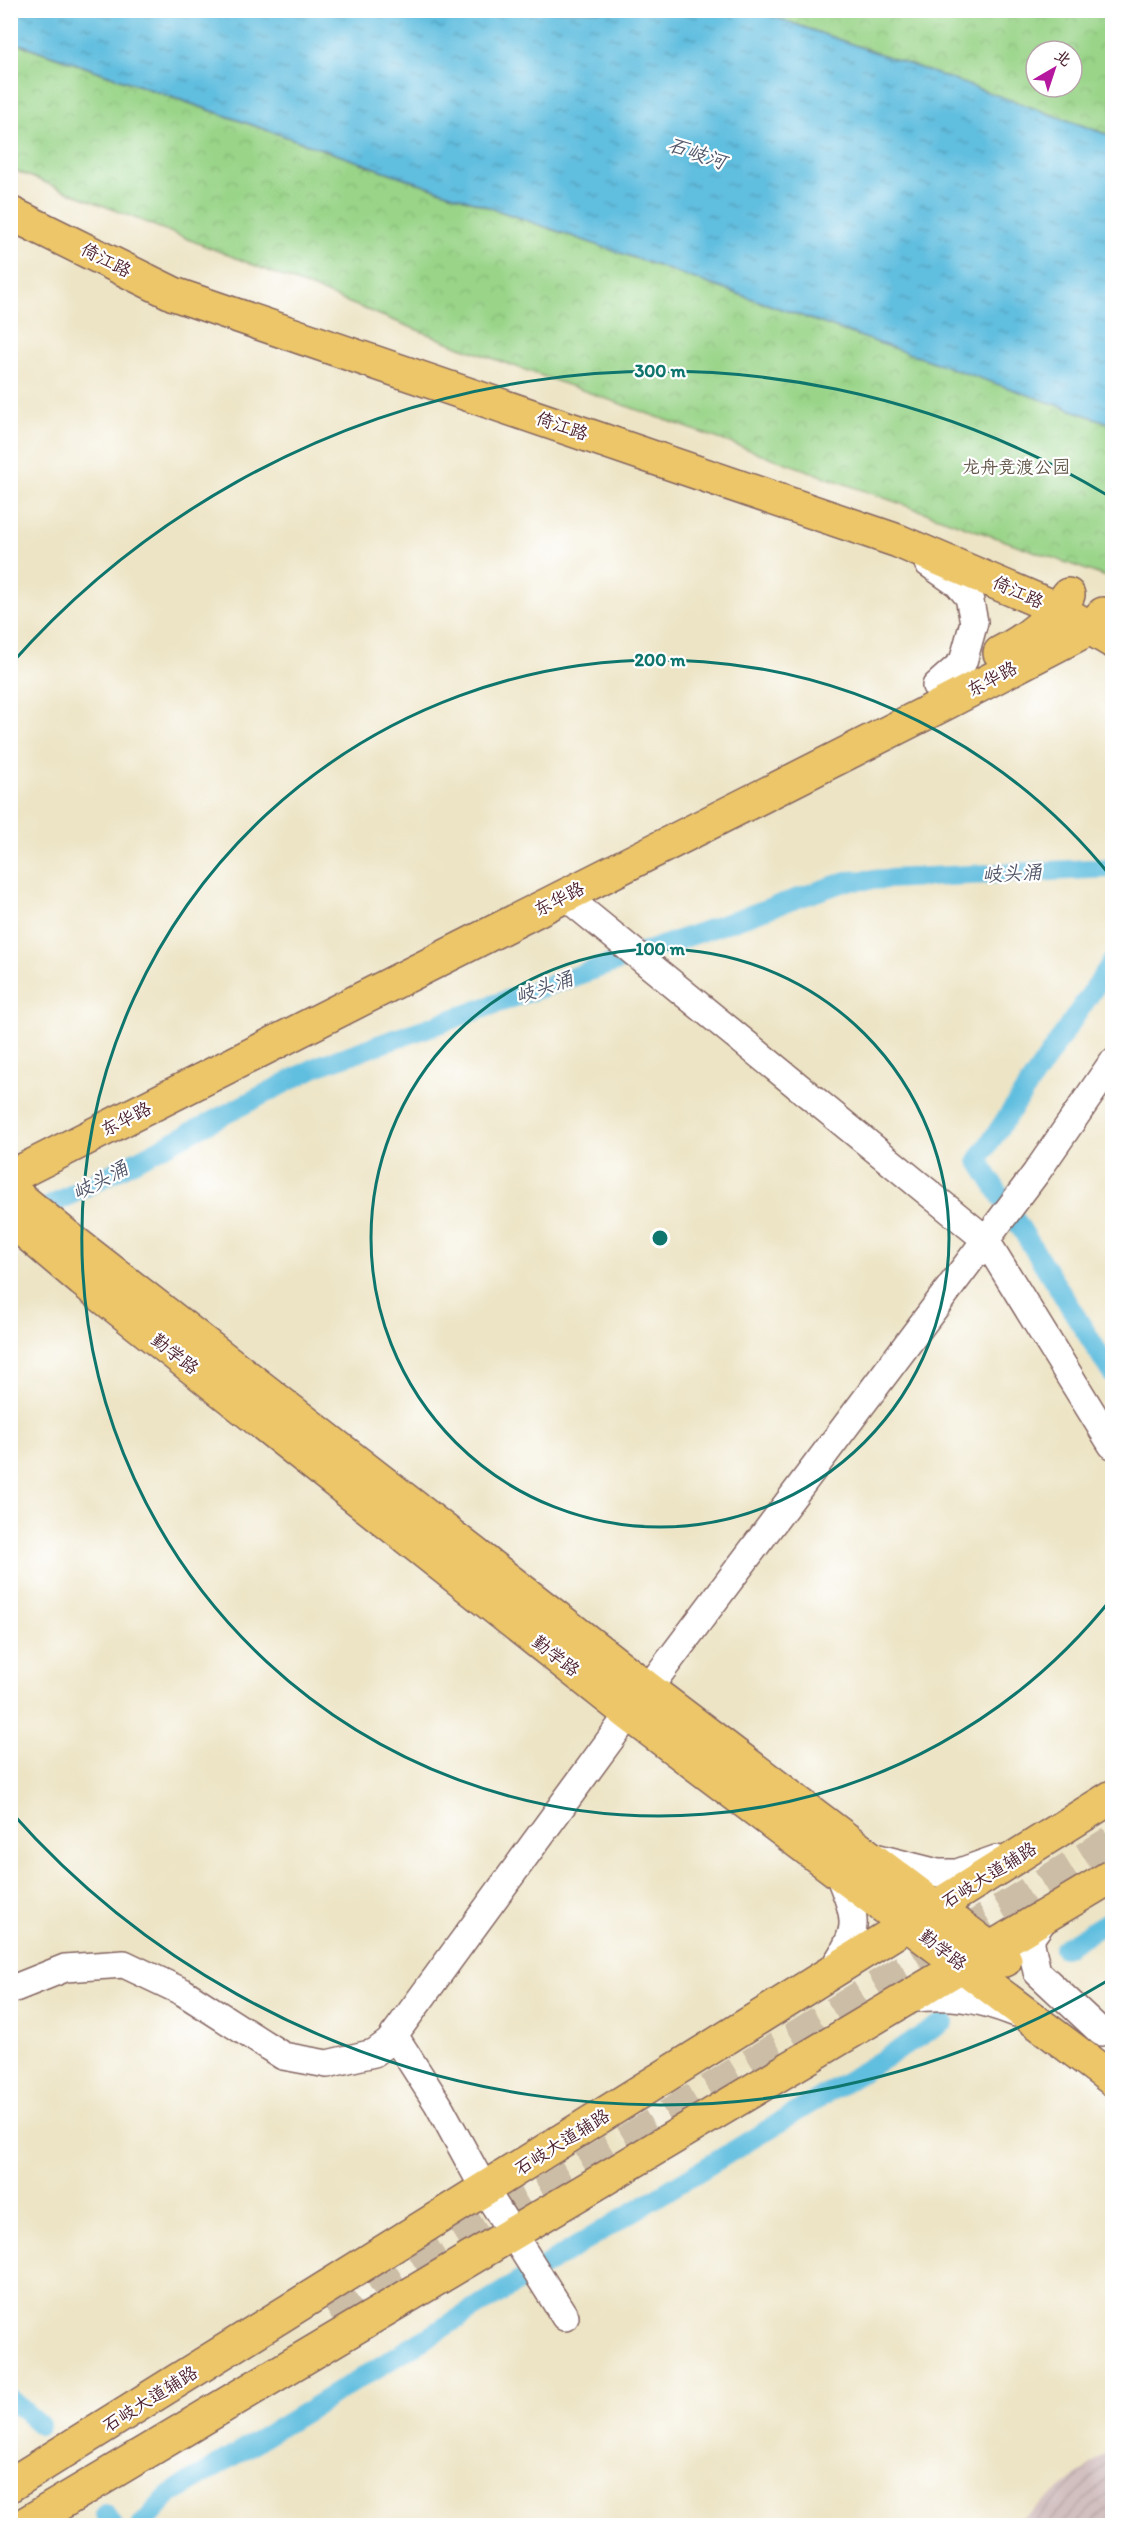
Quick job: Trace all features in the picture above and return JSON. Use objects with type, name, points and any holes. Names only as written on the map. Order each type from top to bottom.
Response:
[{"type":"main road","name":"倚江路","points":[[10,192],[185,279],[906,522],[1019,568],[1063,602],[1105,626]]},
{"type":"main road","name":"倚江路","points":[[10,213],[174,294],[898,541],[1063,602]]},
{"type":"main road","name":"东华路","points":[[10,1159],[1026,639],[1063,602]]},
{"type":"main road","name":"东华路","points":[[10,1177],[1105,626]]},
{"type":"main road","name":"勤学路","points":[[10,1190],[58,1245]]},
{"type":"main road","name":"勤学路","points":[[10,1219],[58,1245],[638,1701],[837,1870],[1113,2079]]},
{"type":"main road","name":"勤学路","points":[[638,1701],[868,1856],[998,1954]]},
{"type":"main road","name":"石岐大道辅路","points":[[10,2485],[1113,1797]]},
{"type":"main road","points":[[22,2526],[518,2242],[962,1965],[998,1954],[1047,1915],[1113,1876]]},
{"type":"street","points":[[898,541],[958,585],[969,597],[974,622],[963,662],[936,686]]},
{"type":"street","points":[[565,896],[986,1238],[1109,1432]]},
{"type":"street","points":[[10,1990],[65,1968],[124,1964],[183,1992],[283,2056],[327,2064],[374,2053],[389,2042],[638,1701],[1036,1173],[1113,1063]]},
{"type":"street","points":[[868,1856],[938,1873],[957,1873],[1042,1842]]},
{"type":"street","points":[[826,1977],[848,1948],[853,1927],[853,1910],[837,1870]]},
{"type":"street","points":[[1047,1915],[1030,1939],[1037,1972],[1107,2037]]},
{"type":"street","points":[[998,1954],[1107,2037]]},
{"type":"street","points":[[906,1999],[941,1995],[972,1998],[1037,2022]]},
{"type":"street","points":[[394,2035],[438,2104],[485,2190],[562,2312]]},
{"type":"street","points":[[10,2468],[78,2444]]},
{"type":"street","points":[[58,2526],[77,2494]]},
{"type":"shaded area","points":[[1112,2448],[1112,2525],[1013,2525]]},
{"type":"green space","points":[[758,11],[1112,11],[1112,136]]},
{"type":"green space","name":"龙舟竞渡公园","points":[[10,41],[1112,424],[1112,579],[458,346],[11,169]]},
{"type":"water","name":"石岐河","points":[[11,10],[758,11],[1112,136],[1112,424],[11,41]]},
{"type":"waterway","name":"岐头涌","points":[[32,1215],[318,1066],[847,881],[1112,868]]},
{"type":"waterway","points":[[1112,962],[978,1160],[1112,1374]]},
{"type":"waterway","points":[[1064,1948],[1112,1919]]},
{"type":"waterway","points":[[141,2526],[169,2495],[944,2022]]},
{"type":"waterway","name":"岐头涌","points":[[10,2399],[40,2425]]},
{"type":"waterway","name":"岐头涌","points":[[105,2514],[113,2526]]},
{"type":"tunnel","points":[[334,2322],[1112,1842]]}]
